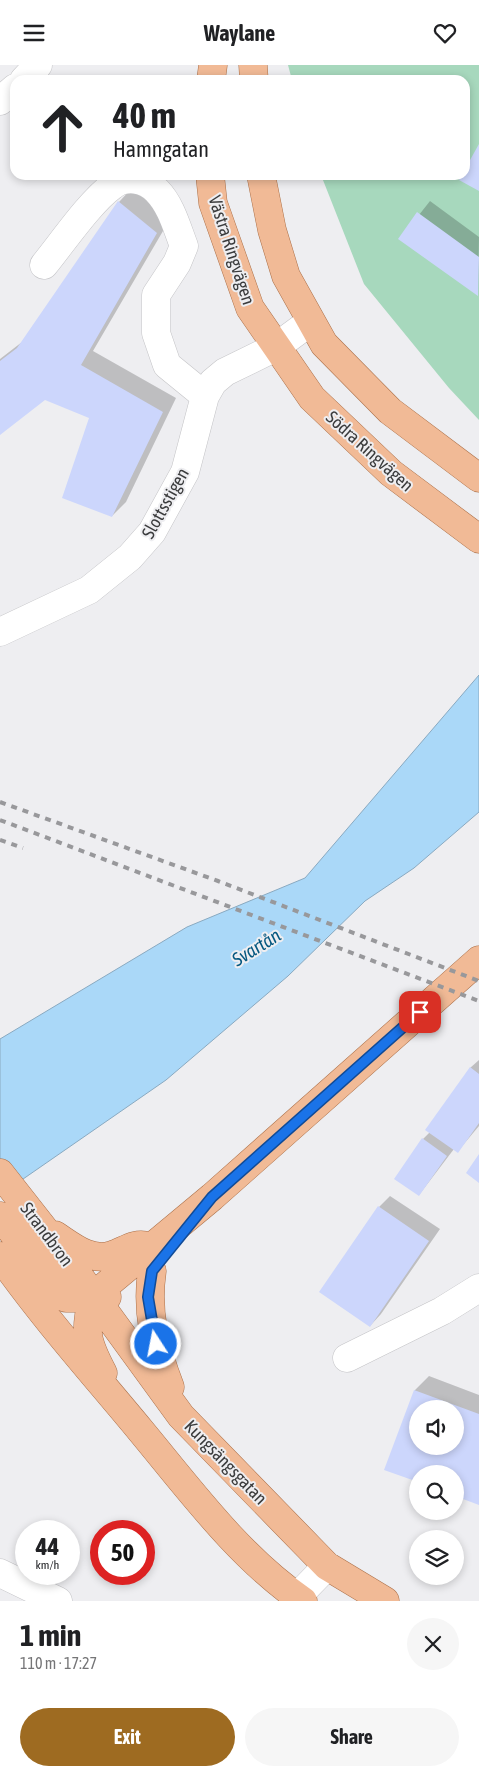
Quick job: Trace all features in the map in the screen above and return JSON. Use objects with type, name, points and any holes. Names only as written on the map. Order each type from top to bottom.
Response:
[{"type":"main road","name":"Västra Ringvägen","points":[[211,180],[213,203],[247,300],[276,347]]},
{"type":"main road","points":[[262,180],[272,229],[286,277],[324,344],[390,411],[479,478]]},
{"type":"main road","name":"Södra Ringvägen","points":[[276,347],[312,398],[391,473],[479,539]]},
{"type":"main road","points":[[16,1215],[62,1296],[66,1298],[118,1297],[212,1197],[479,959]]},
{"type":"main road","name":"Strandbron","points":[[0,1173],[16,1215],[93,1296]]},
{"type":"main road","points":[[16,1215],[83,1254],[110,1256],[139,1243],[153,1259],[148,1297],[152,1326],[160,1361],[181,1416]]},
{"type":"main road","points":[[0,1255],[56,1331],[211,1514],[263,1569],[298,1600]]},
{"type":"main road","points":[[93,1296],[86,1322],[90,1348],[137,1426]]},
{"type":"main road","name":"Kungsängsgatan","points":[[93,1296],[181,1416],[327,1566],[385,1601]]},
{"type":"street","points":[[29,75],[38,65]]},
{"type":"street","points":[[0,101],[10,92]]},
{"type":"street","points":[[44,265],[112,185],[126,180]]},
{"type":"street","points":[[138,180],[157,190],[173,216],[184,246],[177,263],[156,295],[156,333],[167,365],[205,396]]},
{"type":"street","name":"Slottsstigen","points":[[0,632],[89,590],[130,557],[152,532],[186,472],[205,396],[213,382],[225,372],[276,347],[310,322]]},
{"type":"street","points":[[347,1358],[442,1311],[479,1288]]},
{"type":"street","points":[[298,1600],[327,1566]]},
{"type":"street","points":[[0,1573],[58,1601]]},
{"type":"green space","points":[[288,65],[479,65],[479,420],[449,388],[364,284],[323,180],[470,180],[470,75],[291,75]]},
{"type":"water","name":"Svartån","points":[[479,675],[479,812],[414,868],[365,901],[288,976],[166,1080],[0,1195],[0,1039],[187,927],[305,878]]},
{"type":"building","points":[[479,144],[479,191],[459,180],[470,180],[470,160]]},
{"type":"building","points":[[118,201],[157,233],[81,365],[163,412],[112,517],[62,498],[89,418],[45,400],[0,435],[0,361],[17,348]]},
{"type":"building","points":[[417,212],[479,257],[478,296],[398,239]]},
{"type":"building","points":[[470,1067],[479,1074],[479,1123],[458,1153],[425,1130]]},
{"type":"building","points":[[422,1138],[447,1156],[419,1196],[394,1179]]},
{"type":"building","points":[[479,1154],[479,1183],[466,1173]]},
{"type":"building","points":[[378,1206],[429,1241],[370,1327],[319,1292]]},
{"type":"building","points":[[414,1390],[441,1400],[410,1400]]},
{"type":"building","points":[[409,1403],[409,1455],[464,1455],[464,1408],[479,1414],[479,1505],[464,1499],[464,1465],[409,1465],[409,1479],[384,1470]]},
{"type":"railway","points":[[0,802],[218,881],[479,981]]},
{"type":"railway","points":[[0,820],[479,1001]]},
{"type":"railway","points":[[0,840],[23,848]]},
{"type":"route","points":[[156,1344],[148,1297],[152,1271],[212,1197],[420,1012]]}]
